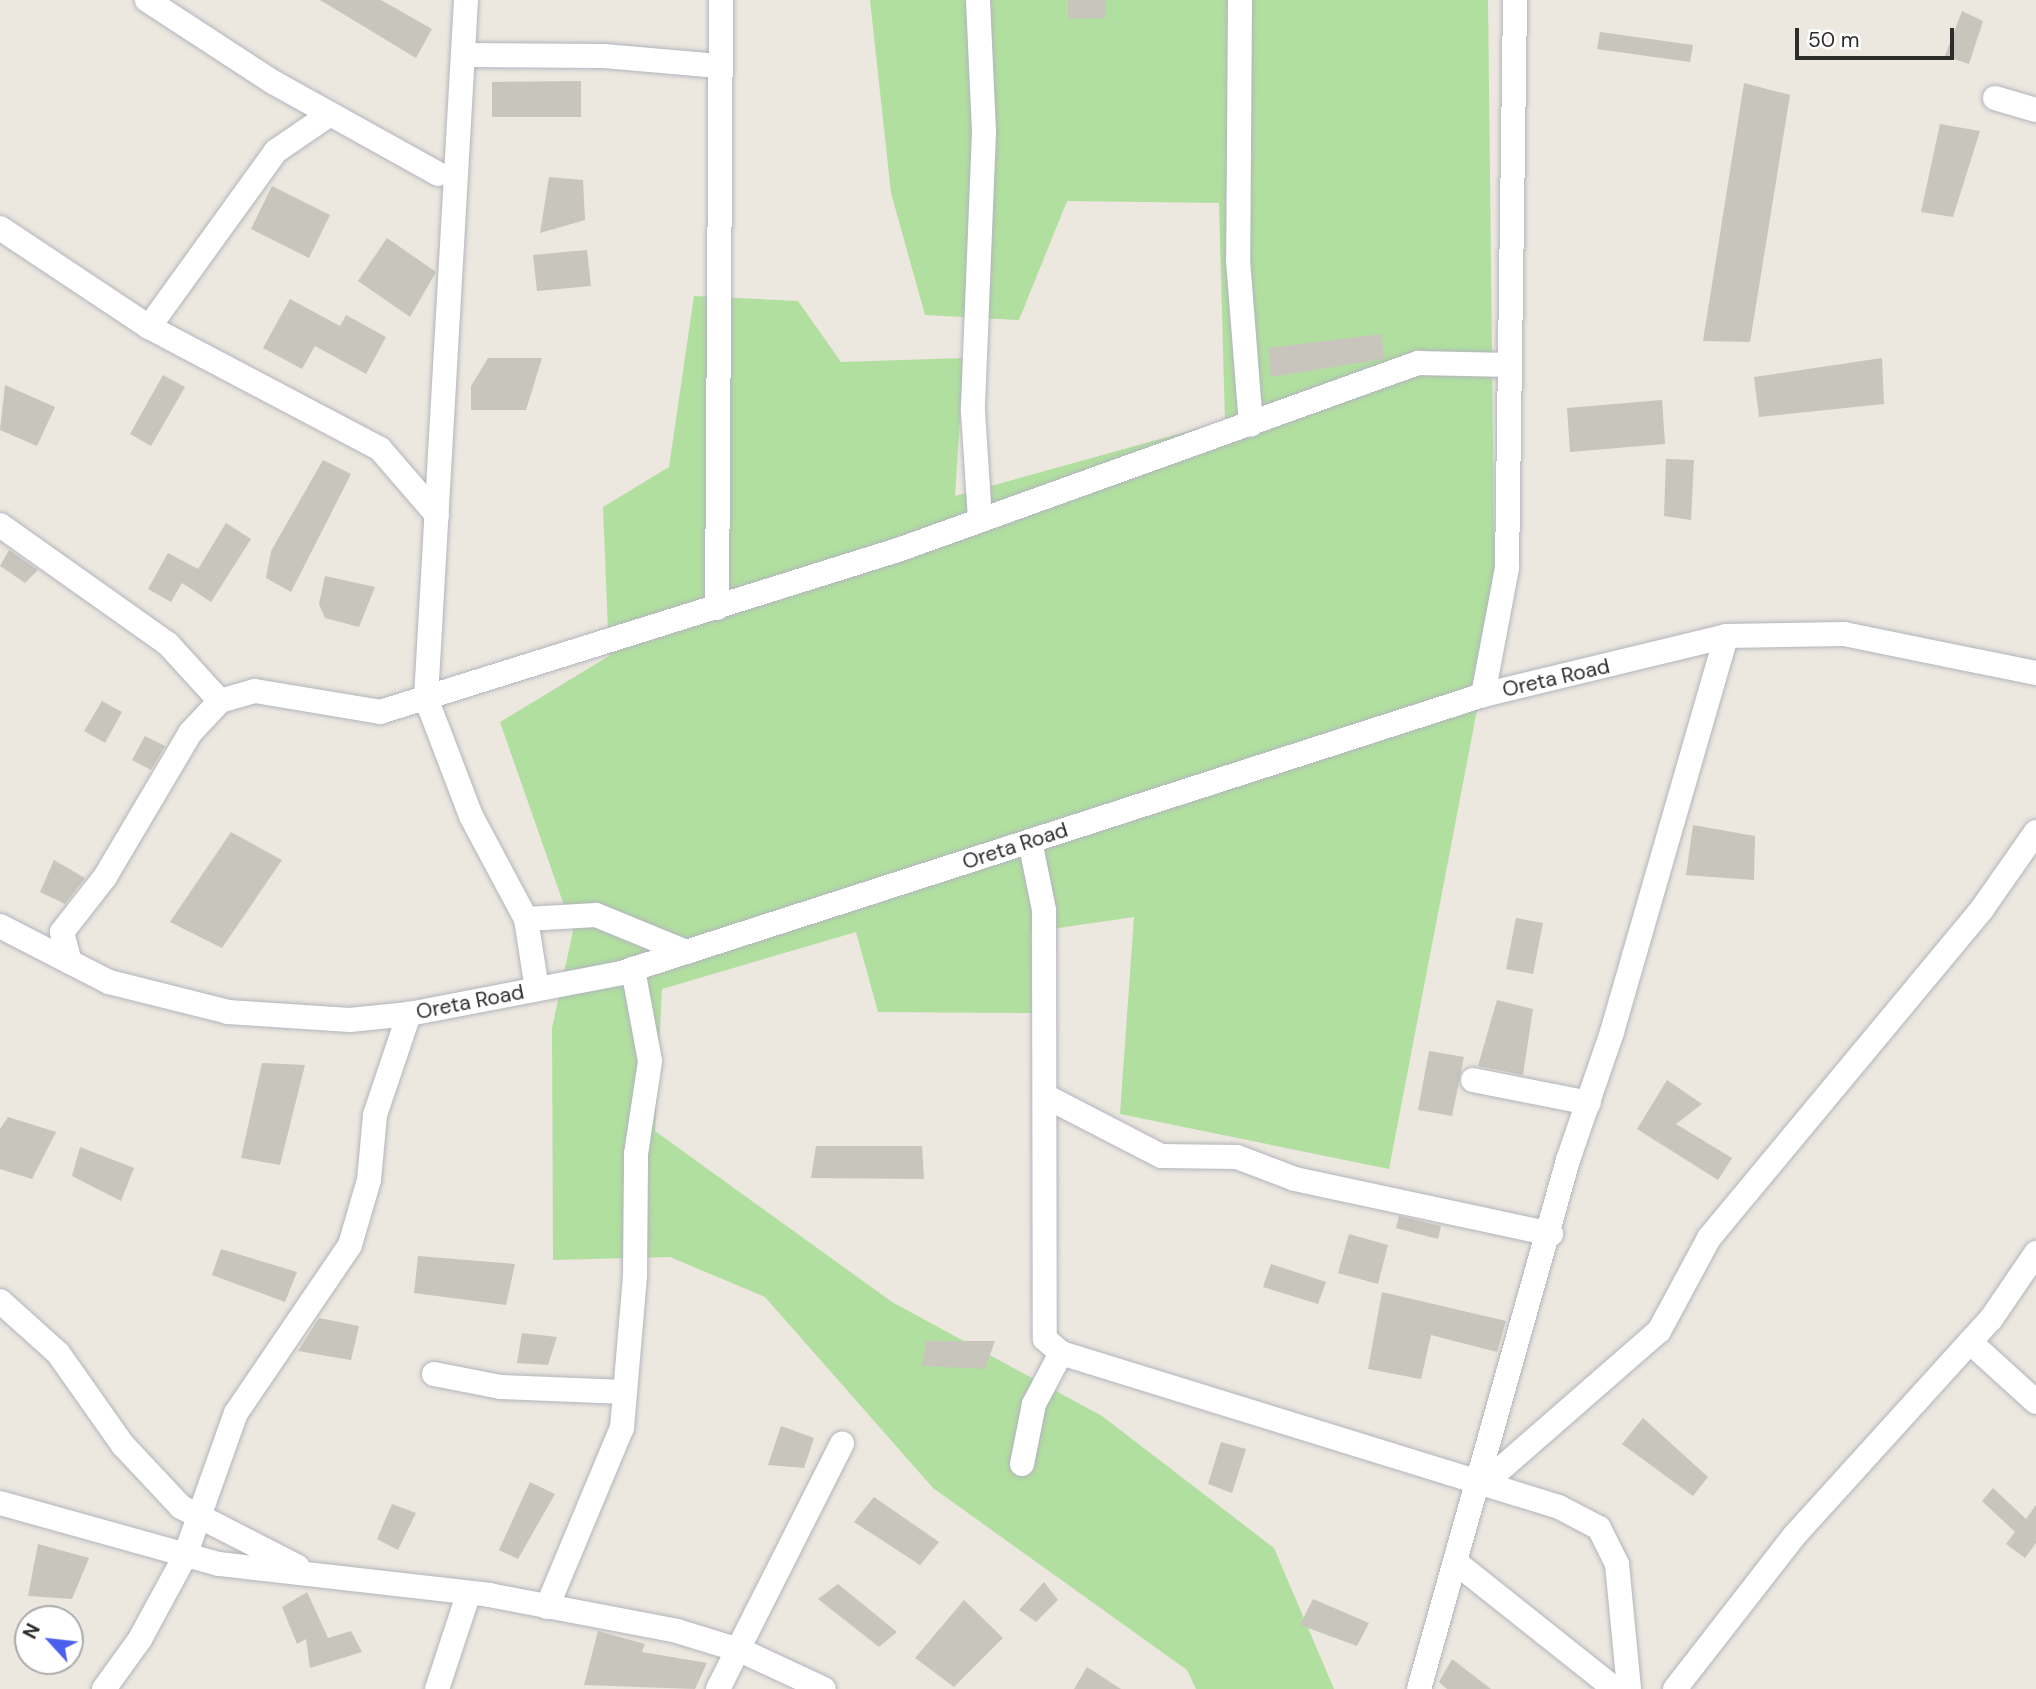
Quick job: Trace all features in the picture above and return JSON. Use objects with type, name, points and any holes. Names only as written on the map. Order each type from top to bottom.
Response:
[{"type":"street","points":[[147,0],[330,114],[438,174]]},
{"type":"street","points":[[466,0],[426,698],[471,816],[526,919],[537,989]]},
{"type":"street","points":[[717,608],[721,0]]},
{"type":"street","points":[[978,0],[984,132],[973,411],[980,520]]},
{"type":"street","points":[[1240,0],[1238,260],[1251,424]]},
{"type":"street","points":[[1483,695],[1507,568],[1515,0]]},
{"type":"street","points":[[464,55],[604,56],[719,66]]},
{"type":"street","points":[[1995,99],[2036,110]]},
{"type":"street","points":[[149,327],[276,151],[330,114]]},
{"type":"street","points":[[0,228],[149,327],[380,449],[437,515]]},
{"type":"street","points":[[70,962],[62,932],[106,877],[190,733],[220,701],[255,691],[380,712],[717,608],[980,520],[1418,363],[1510,365]]},
{"type":"street","points":[[0,525],[168,644],[220,701]]},
{"type":"street","name":"Oreta Road","points":[[0,926],[109,982],[228,1012],[350,1020],[409,1014],[633,969],[1483,695],[1726,636],[1844,634],[2036,673]]},
{"type":"street","points":[[1419,1689],[1459,1565],[1588,1103],[1726,636]]},
{"type":"street","points":[[1480,1487],[1659,1331],[1709,1238],[1982,909],[2036,832]]},
{"type":"street","points":[[1030,841],[1044,910],[1042,1330],[1061,1353],[1480,1487],[1559,1507],[1599,1528],[1617,1564],[1629,1689]]},
{"type":"street","points":[[526,919],[596,915],[686,952]]},
{"type":"street","points":[[547,1607],[618,1439],[625,1392],[636,1154],[650,1061],[633,969]]},
{"type":"street","points":[[104,1689],[141,1639],[186,1556],[194,1518],[236,1413],[350,1245],[369,1180],[375,1115],[409,1014]]},
{"type":"street","points":[[1473,1080],[1588,1103]]},
{"type":"street","points":[[1045,1096],[1161,1156],[1237,1157],[1295,1180],[1551,1234]]},
{"type":"street","points":[[1675,1689],[1794,1536],[1970,1342],[2036,1253]]},
{"type":"street","points":[[0,1301],[58,1353],[123,1445],[194,1518],[317,1576]]},
{"type":"street","points":[[1970,1342],[2036,1402]]},
{"type":"street","points":[[1022,1464],[1034,1404],[1061,1353]]},
{"type":"street","points":[[434,1374],[501,1387],[625,1392]]},
{"type":"street","points":[[718,1689],[742,1651],[842,1444]]},
{"type":"street","points":[[0,1503],[186,1556],[547,1607],[677,1631],[742,1651],[824,1689]]},
{"type":"street","points":[[1459,1565],[1615,1689]]},
{"type":"street","points":[[438,1689],[468,1595]]},
{"type":"green space","points":[[870,0],[1488,0],[1495,616],[1389,1169],[1120,1114],[1134,917],[1031,932],[1033,1013],[878,1012],[856,932],[662,989],[655,1131],[892,1302],[1102,1416],[1274,1548],[1334,1689],[1196,1689],[1187,1670],[933,1488],[765,1297],[670,1257],[553,1260],[552,1028],[573,931],[500,722],[609,656],[603,507],[669,467],[694,296],[798,301],[841,362],[964,358],[955,496],[1225,421],[1219,203],[1067,201],[1019,320],[925,315],[891,193]]},
{"type":"building","points":[[320,0],[381,0],[432,29],[416,58]]},
{"type":"building","points":[[1068,0],[1106,0],[1106,18],[1068,19]]},
{"type":"building","points":[[1962,11],[1983,21],[1969,64],[1945,56]]},
{"type":"building","points":[[1600,32],[1693,45],[1690,62],[1597,49]]},
{"type":"building","points":[[581,81],[581,117],[492,117],[492,82]]},
{"type":"building","points":[[1744,83],[1790,95],[1750,342],[1703,341]]},
{"type":"building","points":[[1940,124],[1980,131],[1953,217],[1921,212]]},
{"type":"building","points":[[549,177],[583,180],[585,220],[540,233]]},
{"type":"building","points":[[272,186],[330,215],[309,258],[251,229]]},
{"type":"building","points":[[387,238],[436,272],[410,317],[358,281]]},
{"type":"building","points":[[587,250],[591,286],[537,291],[533,255]]},
{"type":"building","points":[[290,299],[340,326],[346,315],[386,337],[366,374],[315,346],[302,369],[263,348]]},
{"type":"building","points":[[1382,334],[1384,359],[1271,377],[1268,348]]},
{"type":"building","points":[[488,358],[542,358],[526,410],[471,410],[471,386]]},
{"type":"building","points":[[1882,358],[1884,404],[1759,417],[1754,377]]},
{"type":"building","points":[[163,375],[185,387],[151,446],[130,434]]},
{"type":"building","points":[[5,385],[55,407],[37,446],[0,430]]},
{"type":"building","points":[[1662,400],[1665,444],[1570,452],[1567,408]]},
{"type":"building","points":[[1666,459],[1694,460],[1691,520],[1664,516]]},
{"type":"building","points":[[323,460],[351,474],[291,592],[266,578],[271,551]]},
{"type":"building","points":[[226,523],[251,539],[211,602],[182,583],[171,602],[148,589],[168,553],[198,569]]},
{"type":"building","points":[[9,550],[38,570],[25,583],[0,566]]},
{"type":"building","points":[[325,576],[375,587],[359,627],[325,618],[319,604]]},
{"type":"building","points":[[102,701],[122,712],[105,743],[84,731]]},
{"type":"building","points":[[145,736],[165,746],[151,770],[132,760]]},
{"type":"building","points":[[1693,825],[1755,836],[1754,880],[1686,875]]},
{"type":"building","points":[[231,832],[282,860],[222,948],[170,922]]},
{"type":"building","points":[[54,860],[85,878],[65,904],[40,892]]},
{"type":"building","points":[[1516,918],[1543,923],[1533,974],[1506,969]]},
{"type":"building","points":[[1497,1000],[1533,1009],[1523,1075],[1478,1066]]},
{"type":"building","points":[[1429,1051],[1464,1057],[1452,1116],[1418,1110]]},
{"type":"building","points":[[262,1063],[305,1065],[280,1165],[241,1158]]},
{"type":"building","points":[[1667,1080],[1702,1104],[1676,1124],[1732,1158],[1718,1180],[1637,1129]]},
{"type":"building","points":[[8,1117],[56,1132],[32,1179],[0,1169],[0,1129]]},
{"type":"building","points":[[816,1146],[922,1146],[924,1179],[811,1178]]},
{"type":"building","points":[[80,1147],[134,1168],[121,1201],[72,1176]]},
{"type":"building","points":[[1399,1216],[1441,1226],[1438,1239],[1396,1228]]},
{"type":"building","points":[[1349,1234],[1388,1245],[1378,1284],[1338,1273]]},
{"type":"building","points":[[221,1249],[297,1272],[285,1302],[212,1275]]},
{"type":"building","points":[[418,1256],[515,1264],[506,1305],[414,1293]]},
{"type":"building","points":[[1271,1264],[1326,1282],[1318,1304],[1263,1287]]},
{"type":"building","points":[[1382,1292],[1506,1321],[1497,1352],[1431,1335],[1421,1379],[1368,1369]]},
{"type":"building","points":[[319,1318],[359,1326],[351,1360],[298,1351]]},
{"type":"building","points":[[522,1333],[557,1337],[548,1365],[517,1363]]},
{"type":"building","points":[[926,1341],[995,1341],[985,1369],[922,1366]]},
{"type":"building","points":[[1643,1418],[1708,1477],[1693,1496],[1622,1444]]},
{"type":"building","points":[[781,1426],[814,1438],[804,1468],[768,1465]]},
{"type":"building","points":[[1221,1442],[1246,1449],[1232,1493],[1208,1484]]},
{"type":"building","points":[[530,1482],[555,1494],[518,1559],[499,1550]]},
{"type":"building","points":[[1993,1488],[2026,1519],[2036,1505],[2036,1543],[2025,1558],[2006,1544],[2015,1532],[1982,1501]]},
{"type":"building","points":[[874,1497],[939,1542],[920,1565],[854,1522]]},
{"type":"building","points":[[392,1504],[416,1513],[398,1550],[377,1539]]},
{"type":"building","points":[[38,1544],[89,1558],[72,1599],[28,1596]]},
{"type":"building","points":[[1044,1582],[1058,1600],[1036,1622],[1019,1610]]},
{"type":"building","points":[[838,1584],[897,1632],[879,1647],[818,1599]]},
{"type":"building","points":[[307,1592],[328,1638],[351,1631],[362,1652],[310,1668],[306,1639],[297,1644],[282,1607]]},
{"type":"building","points":[[1313,1599],[1369,1623],[1357,1646],[1300,1625]]},
{"type":"building","points":[[964,1600],[1003,1638],[954,1687],[915,1658]]},
{"type":"building","points":[[598,1631],[645,1644],[642,1652],[707,1663],[695,1689],[584,1685]]},
{"type":"building","points":[[1452,1659],[1491,1689],[1447,1689],[1439,1682]]},
{"type":"building","points":[[1087,1667],[1121,1689],[1074,1689]]}]
